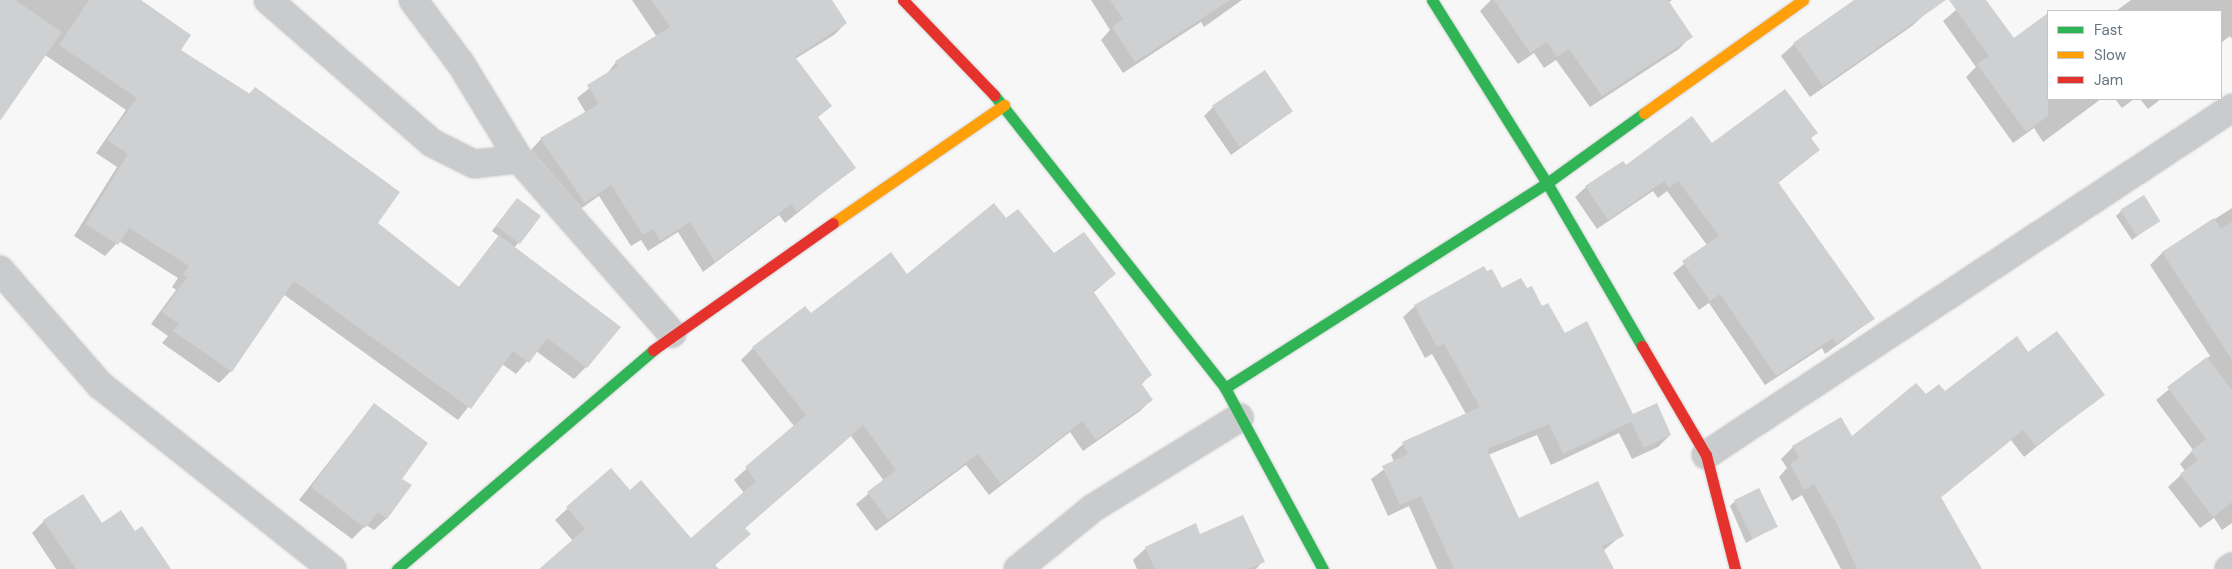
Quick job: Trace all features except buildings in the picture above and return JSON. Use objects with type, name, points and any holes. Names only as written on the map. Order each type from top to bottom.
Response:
[{"type":"street","points":[[268,0],[432,143],[474,164],[519,158]]},
{"type":"street","points":[[413,0],[461,64],[519,158],[672,334]]},
{"type":"street","points":[[904,0],[1004,106],[1225,388],[1323,569]]},
{"type":"street","points":[[1432,0],[1547,182],[1706,454],[1735,569]]},
{"type":"street","points":[[1225,388],[1547,182],[1803,0]]},
{"type":"street","points":[[397,569],[672,334],[1004,106]]},
{"type":"street","points":[[1706,454],[2232,108]]},
{"type":"street","points":[[0,270],[100,384],[332,569]]},
{"type":"street","points":[[1018,569],[1093,508],[1240,418]]},
{"type":"traffic: fast","points":[[1432,0],[1547,183],[1642,346]]},
{"type":"traffic: fast","points":[[994,95],[1225,388],[1323,569]]},
{"type":"traffic: fast","points":[[1225,388],[1547,183],[1644,113]]},
{"type":"traffic: fast","points":[[397,569],[653,350]]},
{"type":"traffic: slow","points":[[1644,113],[1803,0]]},
{"type":"traffic: slow","points":[[833,223],[1004,105]]},
{"type":"traffic: jam","points":[[903,0],[994,95]]},
{"type":"traffic: jam","points":[[653,350],[833,223]]},
{"type":"traffic: jam","points":[[1642,346],[1706,455],[1735,569]]}]
